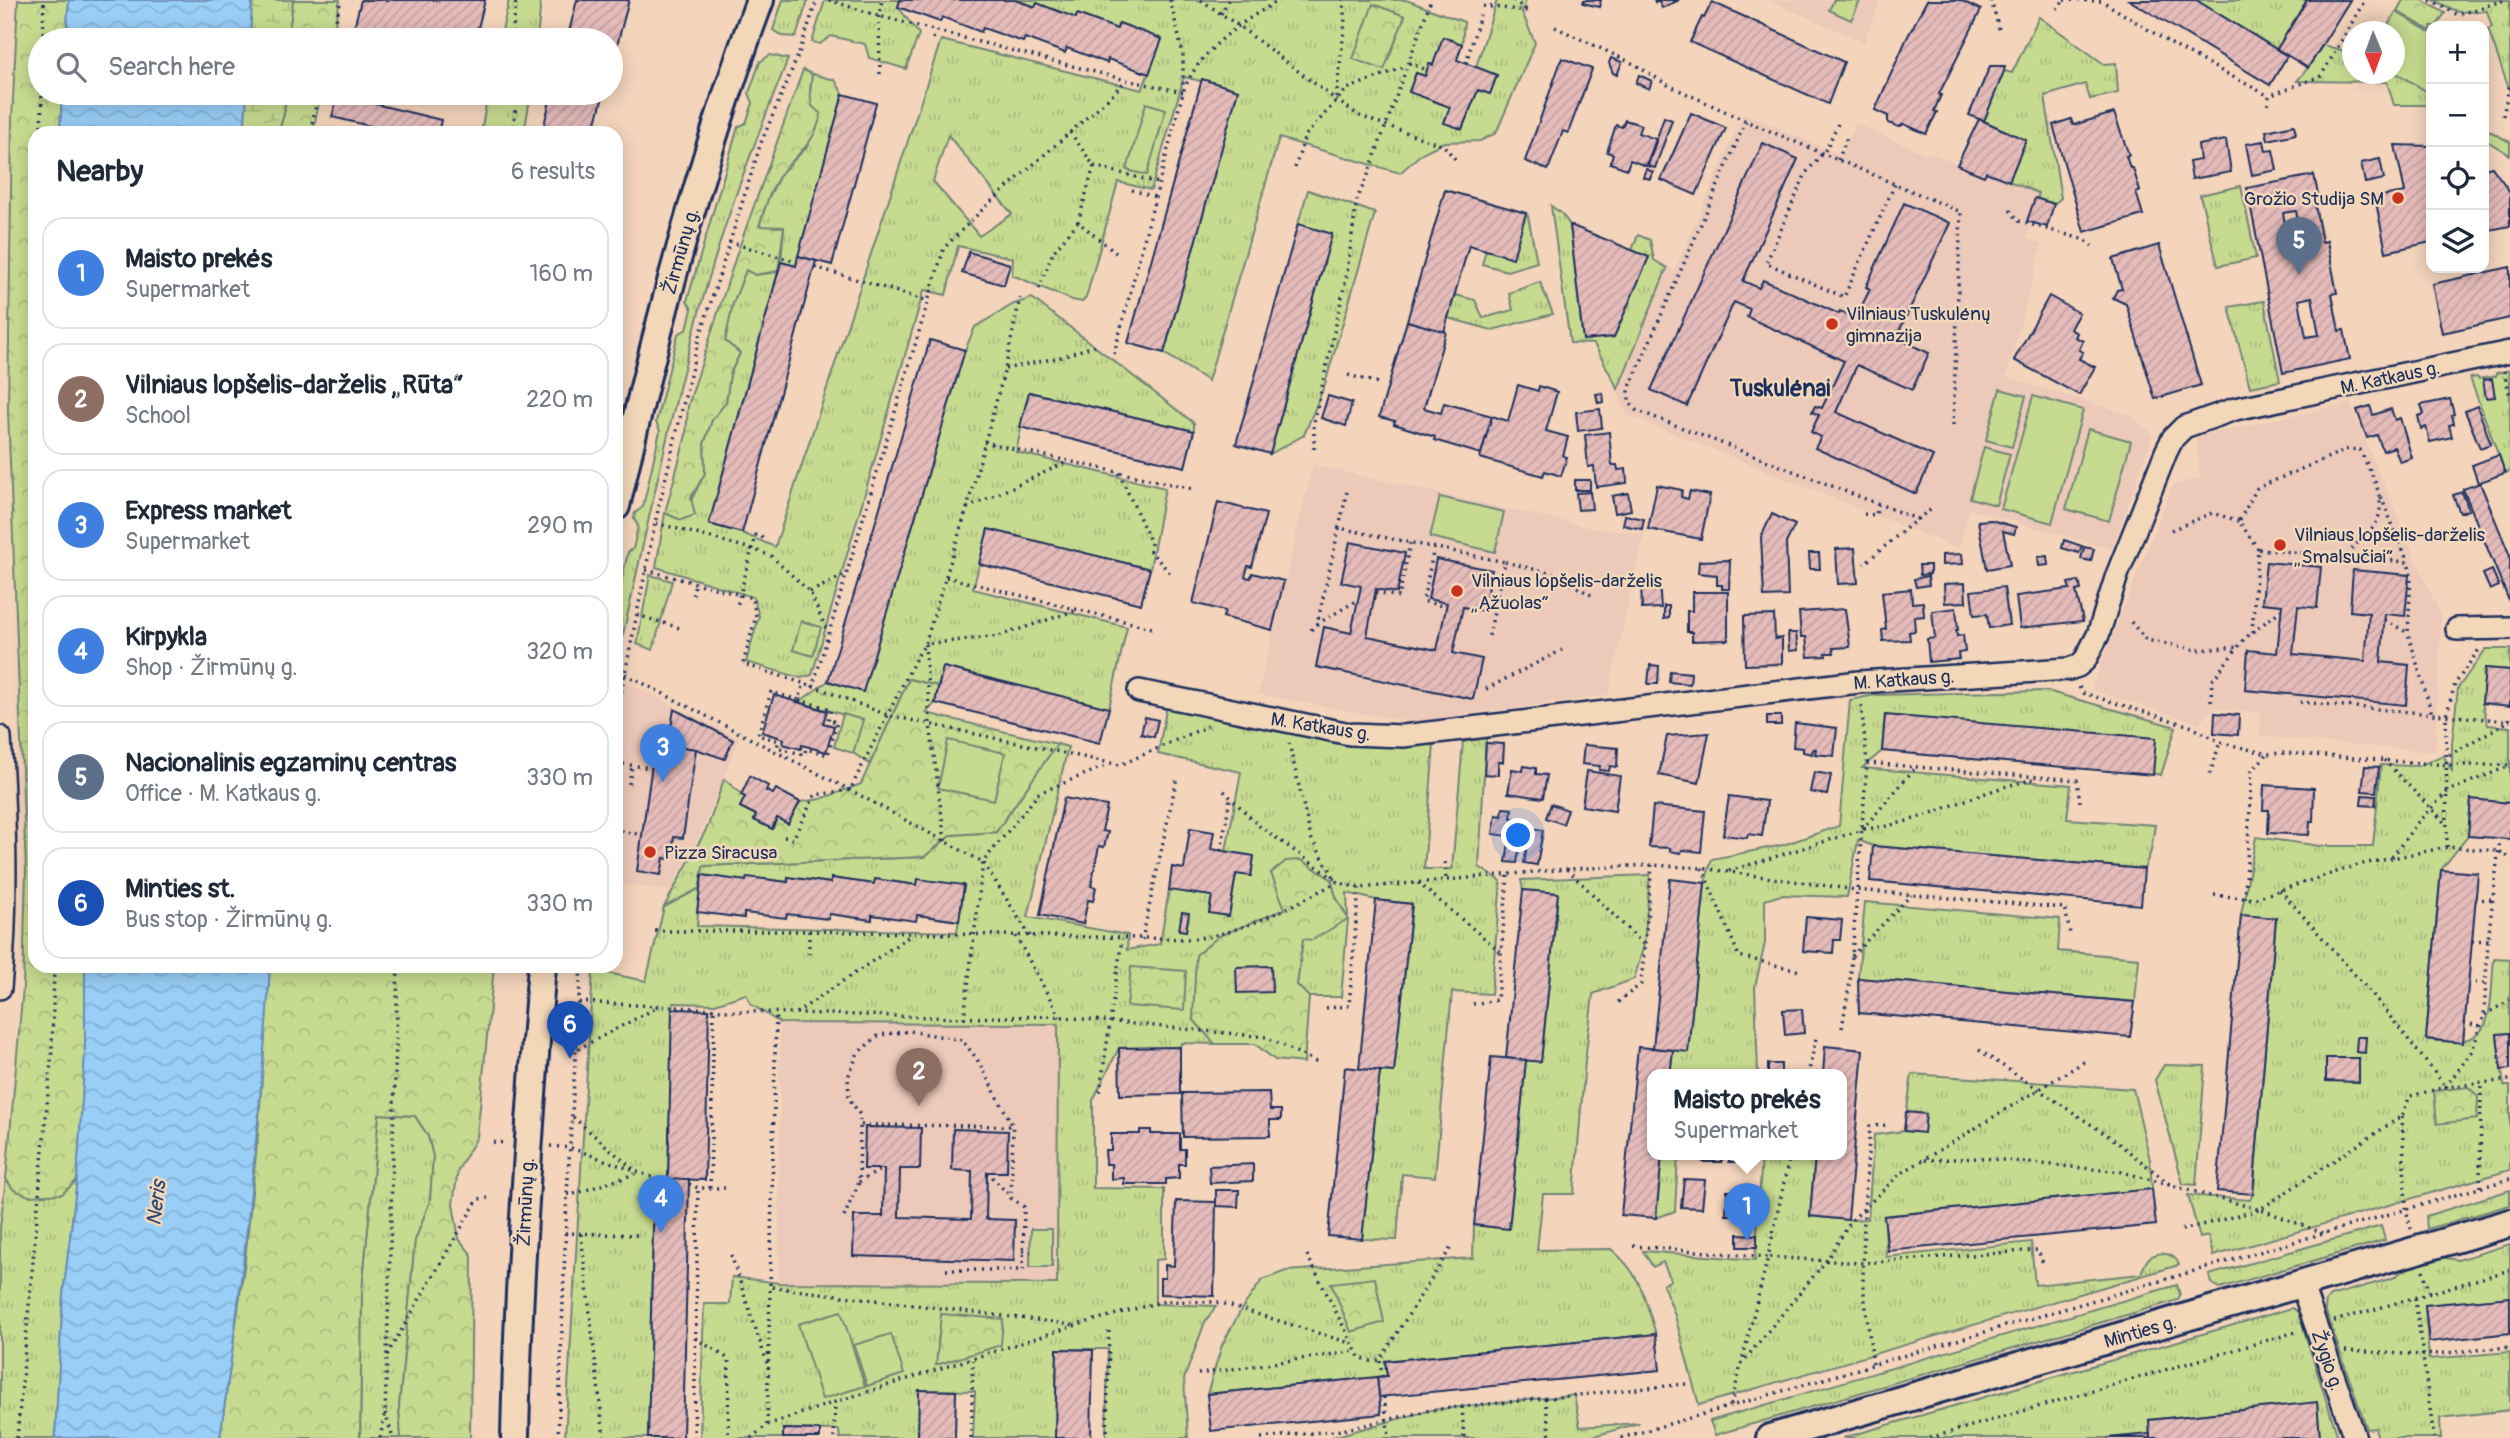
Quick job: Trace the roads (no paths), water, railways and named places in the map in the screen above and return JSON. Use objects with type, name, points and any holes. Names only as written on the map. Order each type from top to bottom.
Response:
[{"type":"main road","name":"Žirmūnų g.","points":[[623,475],[676,260],[760,0]]},
{"type":"main road","name":"Žirmūnų g.","points":[[515,1438],[526,1170],[541,973]]},
{"type":"main road","name":"Minties g.","points":[[1770,1438],[2510,1223]]},
{"type":"street","name":"M. Katkaus g.","points":[[1139,691],[1350,734],[1403,736],[1859,682],[2069,669],[2078,666],[2092,649],[2117,575],[2166,452],[2173,438],[2184,427],[2235,409],[2507,362]]},
{"type":"street","points":[[2457,629],[2502,628]]},
{"type":"street","points":[[0,737],[6,836],[6,893],[0,988]]},
{"type":"street","name":"Žygio g.","points":[[2301,1283],[2355,1438]]},
{"type":"water","points":[[69,0],[252,0],[251,28],[67,28]]},
{"type":"water","points":[[61,105],[246,105],[245,126],[60,126]]},
{"type":"water","name":"Neris","points":[[85,973],[269,973],[250,1202],[220,1438],[55,1438],[63,1295],[77,1180],[85,1053]]},
{"type":"place","name":"Grožio Studija SM","points":[[2398,198]]},
{"type":"place","name":"Nacionalinis egzaminų centras","points":[[2299,275]]},
{"type":"place","name":"Vilniaus Tuskulėnų gimnazija","points":[[1832,324]]},
{"type":"place","name":"Vilniaus lopšelis-darželis „Smalsučiai“","points":[[2280,545]]},
{"type":"place","name":"Vilniaus lopšelis-darželis „Ąžuolas“","points":[[1457,591]]},
{"type":"place","name":"Express market","points":[[663,782]]},
{"type":"place","name":"Pizza Siracusa","points":[[650,852]]},
{"type":"place","name":"Minties st.","points":[[570,1059]]},
{"type":"place","name":"Vilniaus lopšelis-darželis „Rūta“","points":[[919,1106]]},
{"type":"place","name":"Kirpykla","points":[[661,1233]]},
{"type":"place","name":"Maisto prekės","points":[[1747,1241]]},
{"type":"district","name":"Tuskulėnai","points":[[1780,388]]}]
